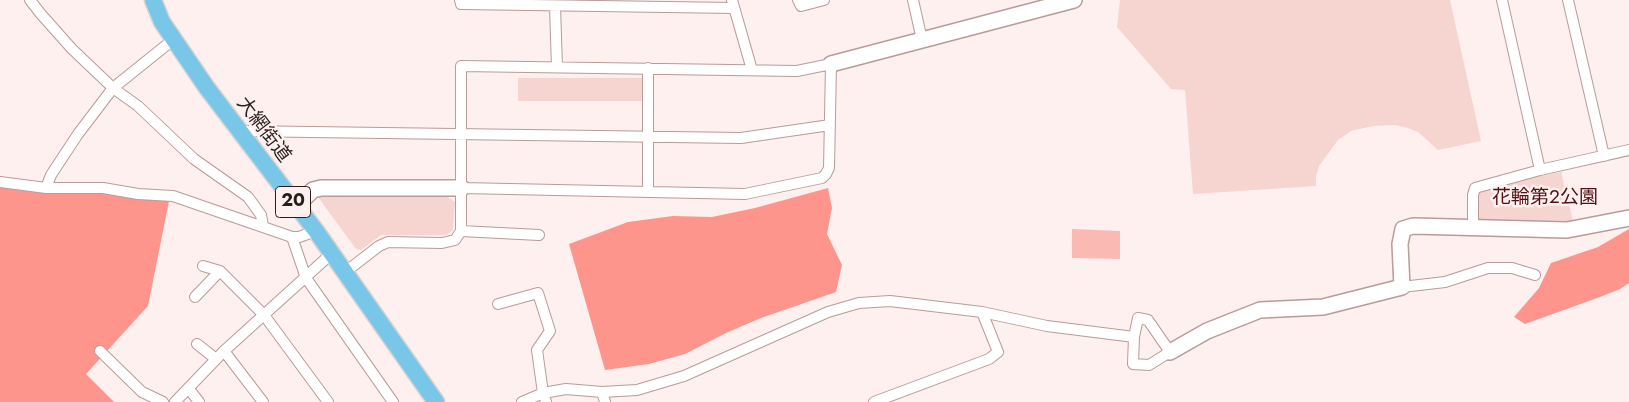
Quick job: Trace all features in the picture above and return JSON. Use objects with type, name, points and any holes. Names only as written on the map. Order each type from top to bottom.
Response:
[{"type":"main road","name":"大網街道","points":[[152,0],[162,22],[238,131],[316,231],[436,402]]},
{"type":"street","points":[[30,0],[72,49],[113,88],[138,106],[194,159],[248,198],[261,215],[263,226]]},
{"type":"street","points":[[460,0],[461,4],[555,6],[733,4],[752,70]]},
{"type":"street","points":[[798,0],[802,6],[824,0]]},
{"type":"street","points":[[913,0],[922,40]]},
{"type":"street","points":[[344,273],[379,246],[388,242],[442,243],[455,240],[461,231],[461,66],[797,71],[832,64],[1074,0]]},
{"type":"street","points":[[1502,0],[1540,170]]},
{"type":"street","points":[[1568,0],[1604,156]]},
{"type":"street","points":[[555,6],[557,67]]},
{"type":"street","points":[[46,188],[51,175],[113,88],[174,40]]},
{"type":"street","points":[[296,206],[313,190],[321,188],[462,188],[745,194],[822,178],[829,168],[832,64]]},
{"type":"street","points":[[648,68],[648,192]]},
{"type":"street","points":[[238,131],[252,133],[370,132],[741,138],[830,125]]},
{"type":"street","points":[[1473,228],[1473,194],[1475,188],[1540,170],[1629,150]]},
{"type":"street","points":[[0,182],[46,188],[103,188],[138,194],[173,196],[292,237],[299,237],[316,231]]},
{"type":"street","points":[[1402,287],[1400,244],[1403,230],[1413,226],[1567,230],[1629,218]]},
{"type":"street","points":[[461,231],[539,235]]},
{"type":"street","points":[[292,237],[306,278],[392,401]]},
{"type":"street","points":[[174,402],[189,389],[224,351],[331,254]]},
{"type":"street","points":[[203,266],[220,271],[264,315],[328,402]]},
{"type":"street","points":[[1170,352],[1148,320],[1138,318],[1134,337],[1133,364],[1149,364],[1207,331],[1260,310],[1323,308],[1402,287],[1445,282],[1488,268],[1512,268],[1535,275]]},
{"type":"street","points":[[195,297],[220,271]]},
{"type":"street","points":[[498,304],[538,293],[550,331],[537,350],[544,398]]},
{"type":"street","points":[[522,402],[544,398],[566,389],[602,392],[637,390],[684,376],[828,312],[858,303],[890,301],[982,312],[1047,326],[1134,337]]},
{"type":"street","points":[[874,402],[989,359],[998,352],[982,312]]},
{"type":"street","points":[[197,344],[216,359]]},
{"type":"street","points":[[100,351],[142,392],[163,402]]},
{"type":"street","points":[[224,351],[263,402]]},
{"type":"street","points":[[189,389],[199,402]]},
{"type":"street","points":[[602,392],[605,402]]},
{"type":"green space","points":[[1120,0],[1450,0],[1481,141],[1438,150],[1418,132],[1408,128],[1395,125],[1373,126],[1351,131],[1338,140],[1319,166],[1316,186],[1193,194],[1185,90],[1171,89],[1117,27]]},
{"type":"green space","points":[[518,78],[644,78],[644,101],[518,101]]},
{"type":"green space","name":"花輪第2公園","points":[[1561,172],[1573,221],[1478,219],[1478,194],[1484,187]]},
{"type":"green space","points":[[323,194],[446,196],[455,202],[453,230],[446,235],[381,235],[361,250],[356,249],[318,197]]},
{"type":"shaded area","points":[[0,186],[42,193],[91,192],[169,201],[148,306],[86,374],[114,402],[0,402]]},
{"type":"shaded area","points":[[828,188],[832,208],[827,234],[842,265],[836,292],[761,318],[685,354],[649,364],[605,370],[569,244],[628,222],[673,216],[712,217],[755,208]]},
{"type":"shaded area","points":[[1072,229],[1120,231],[1120,259],[1072,258]]},
{"type":"shaded area","points":[[1629,229],[1629,283],[1600,297],[1525,324],[1514,317],[1539,288],[1551,263],[1598,247]]}]
